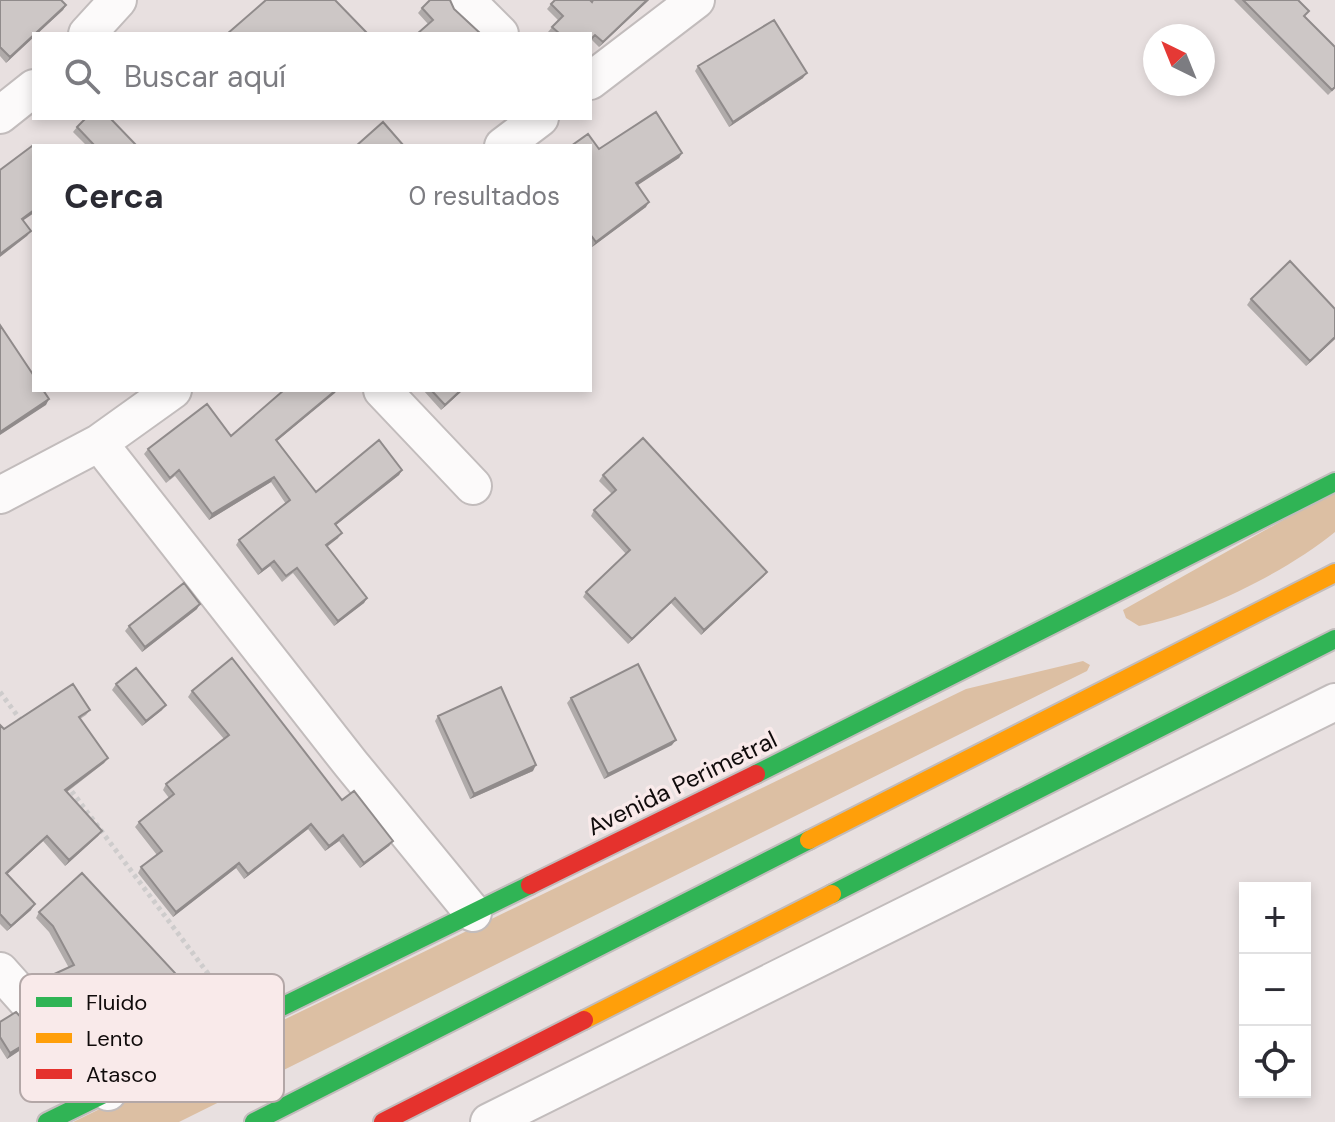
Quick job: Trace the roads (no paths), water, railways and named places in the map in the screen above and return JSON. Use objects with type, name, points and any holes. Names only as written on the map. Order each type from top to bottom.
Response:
[{"type":"main road","name":"Avenida Perimetral","points":[[284,1005],[942,682],[1335,482]]},
{"type":"main road","points":[[254,1122],[1335,573]]},
{"type":"main road","points":[[383,1122],[1335,639]]},
{"type":"main road","name":"Avenida Perimetral","points":[[47,1122],[88,1102]]},
{"type":"street","points":[[89,32],[118,0]]},
{"type":"street","points":[[466,0],[498,32]]},
{"type":"street","points":[[592,79],[696,0]]},
{"type":"street","points":[[0,115],[32,90]]},
{"type":"street","points":[[506,144],[537,120]]},
{"type":"street","points":[[0,495],[99,443],[170,392]]},
{"type":"street","points":[[384,392],[473,486]]},
{"type":"street","points":[[99,443],[351,764],[473,913]]},
{"type":"street","points":[[489,1122],[1335,702]]},
{"type":"street","points":[[0,971],[20,993]]}]
